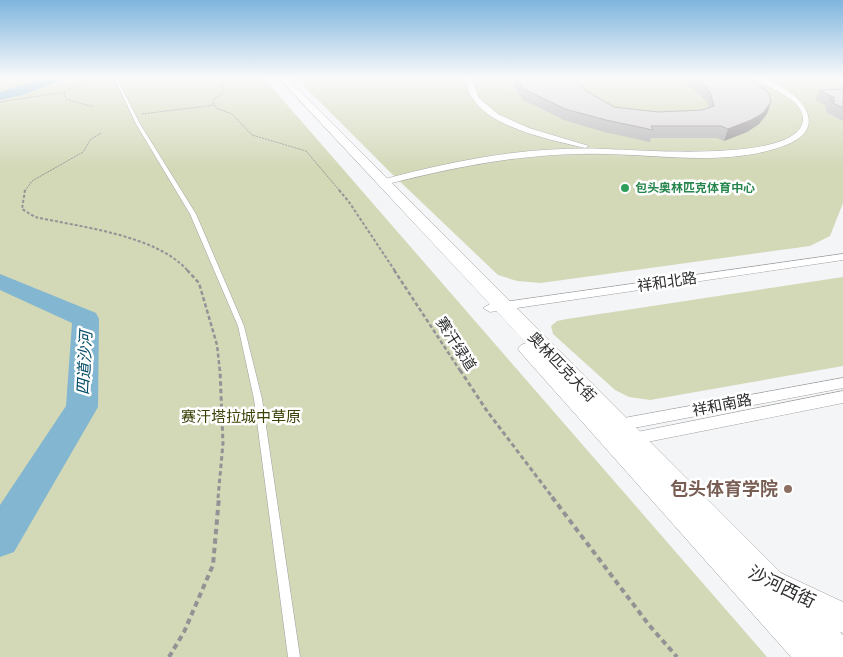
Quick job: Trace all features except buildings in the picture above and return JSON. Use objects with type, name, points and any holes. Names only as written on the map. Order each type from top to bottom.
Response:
[{"type":"main road","name":"奥林匹克大街","points":[[305,108],[500,310],[764,590]]},
{"type":"main road","name":"奥林匹克大街","points":[[312,108],[384,182],[500,310]]},
{"type":"main road","name":"奥林匹克大街","points":[[617,434],[720,558]]},
{"type":"main road","name":"沙河西街","points":[[720,558],[824,635],[843,643]]},
{"type":"main road","points":[[824,635],[842,657]]},
{"type":"street","points":[[484,108],[507,122],[533,132],[606,151]]},
{"type":"street","points":[[384,182],[416,173],[480,160],[528,154],[606,151],[680,155],[721,154],[774,146],[793,138],[803,129],[806,121],[806,112],[802,108]]},
{"type":"street","name":"祥和北路","points":[[500,310],[843,257]]},
{"type":"street","name":"祥和北路","points":[[500,310],[843,264]]},
{"type":"street","name":"祥和南路","points":[[617,434],[843,382]]},
{"type":"street","name":"祥和南路","points":[[617,434],[843,397]]},
{"type":"lane","points":[[130,108],[193,214],[241,326],[258,399],[294,657]]},
{"type":"path","points":[[133,115],[193,108]]},
{"type":"path","name":"赛汗绿道","points":[[218,108],[223,112],[232,114],[252,135],[306,151],[349,202],[487,411],[649,626],[678,657]]},
{"type":"path","points":[[101,133],[92,139],[83,152],[32,181],[26,189],[22,210],[35,216],[141,241],[158,249],[185,267],[199,283],[217,345],[223,443],[213,565],[184,632],[169,657]]},
{"type":"green space","name":"赛汗塔拉城中草原","points":[[0,108],[290,108],[767,657],[0,657]]},
{"type":"green space","name":"包头奥林匹克体育中心","points":[[326,108],[843,108],[843,203],[830,236],[810,246],[541,283],[517,281],[498,275]]},
{"type":"green space","points":[[843,277],[843,366],[650,400],[629,397],[615,390],[553,334],[551,326],[557,321],[567,319]]},
{"type":"waterway","name":"四道沙河","points":[[0,281],[86,319],[82,407],[0,539]]},
{"type":"place","name":"包头奥林匹克体育中心","points":[[625,188]]},
{"type":"place","name":"包头体育学院","points":[[788,489]]}]
